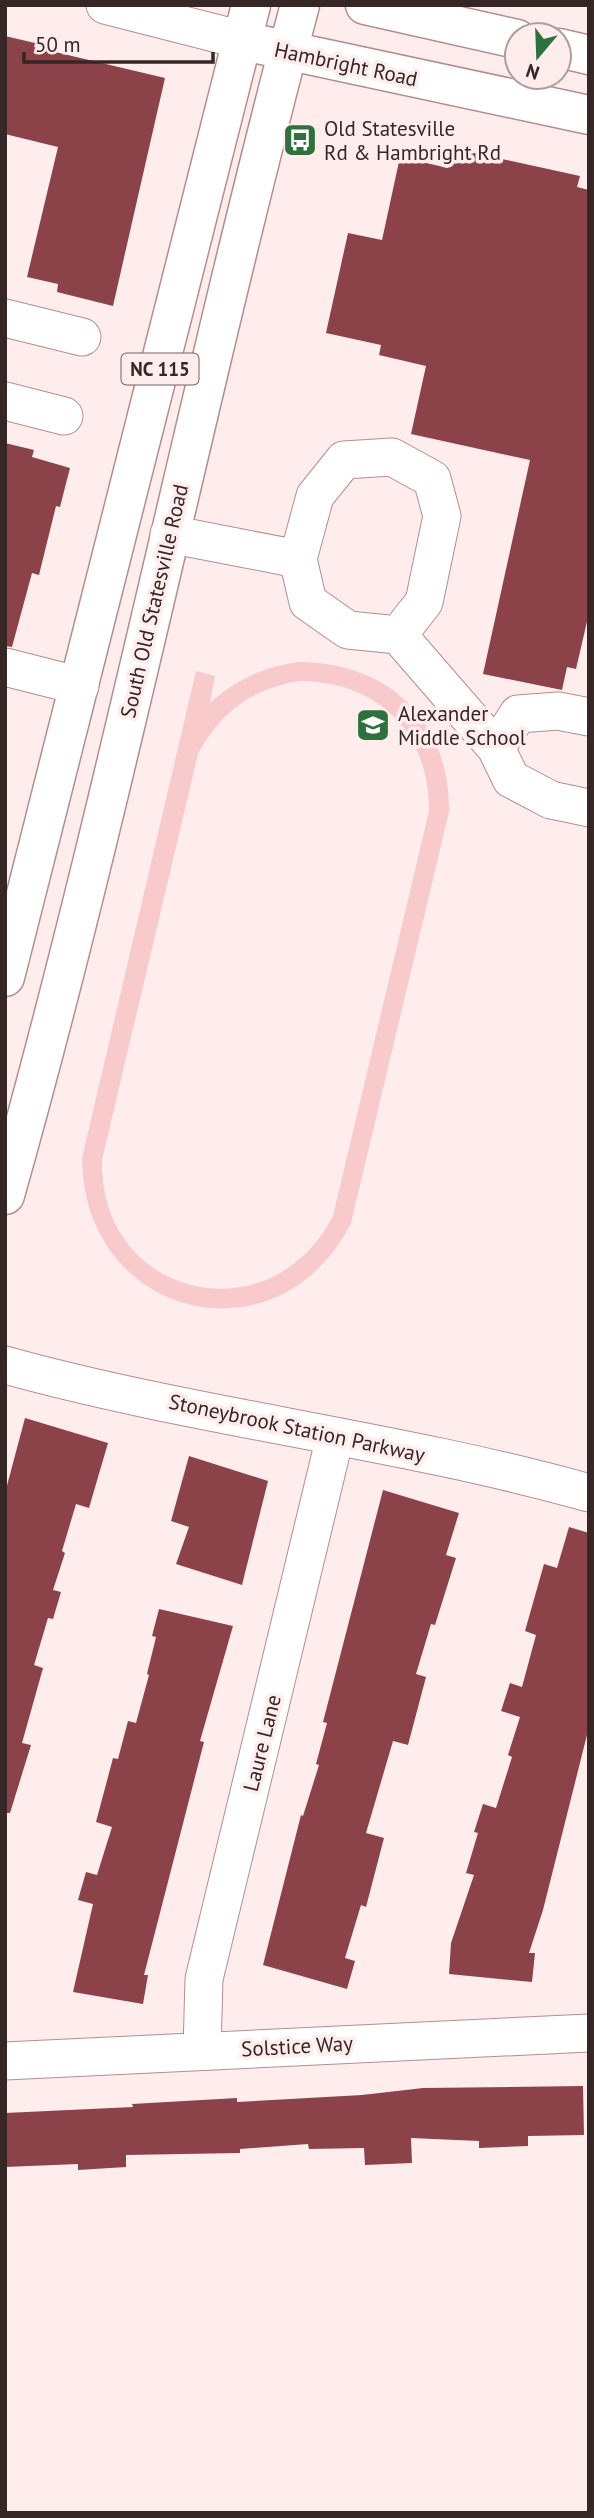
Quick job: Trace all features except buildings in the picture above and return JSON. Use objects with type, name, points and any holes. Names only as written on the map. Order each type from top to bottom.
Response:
[{"type":"main road","name":"South Old Statesville Road","points":[[5,1195],[53,1027],[169,534],[300,5]]},
{"type":"main road","points":[[365,5],[503,36]]},
{"type":"main road","name":"Hambright Road","points":[[246,23],[287,52],[589,116]]},
{"type":"main road","name":"NC 115","points":[[5,977],[246,23]]},
{"type":"street","name":"Hambright Road","points":[[104,5],[246,23]]},
{"type":"street","points":[[5,318],[82,337]]},
{"type":"street","points":[[5,401],[64,416]]},
{"type":"street","points":[[398,635],[424,602],[442,516],[432,479],[392,457],[344,460],[316,496],[298,559],[308,602],[348,630],[398,635],[496,748],[511,779],[551,800],[589,808]]},
{"type":"street","points":[[169,534],[298,559]]},
{"type":"street","points":[[5,667],[80,686]]},
{"type":"street","points":[[496,748],[518,714],[558,711],[589,718]]},
{"type":"street","name":"Stoneybrook Station Parkway","points":[[5,1365],[335,1437],[517,1473],[589,1493]]},
{"type":"street","name":"Laure Lane","points":[[202,2051],[204,1979],[335,1437]]},
{"type":"street","name":"Solstice Way","points":[[5,2061],[589,2033]]},
{"type":"shaded area","points":[[298,662],[331,665],[360,673],[386,685],[408,703],[426,725],[439,750],[447,779],[449,812],[351,1223],[319,1268],[278,1296],[234,1308],[190,1304],[148,1287],[114,1256],[91,1213],[82,1158],[196,671],[215,676],[210,703],[240,681]],"holes":[[[300,681],[328,684],[353,691],[376,702],[394,717],[409,735],[420,758],[427,783],[429,811],[333,1216],[305,1254],[270,1278],[231,1288],[193,1286],[157,1271],[128,1244],[108,1207],[102,1160],[198,754],[228,714],[253,696],[267,689]]]},
{"type":"place","name":"Old Statesville Rd & Hambright Rd","points":[[300,140]]},
{"type":"place","name":"Alexander Middle School","points":[[373,725]]}]
